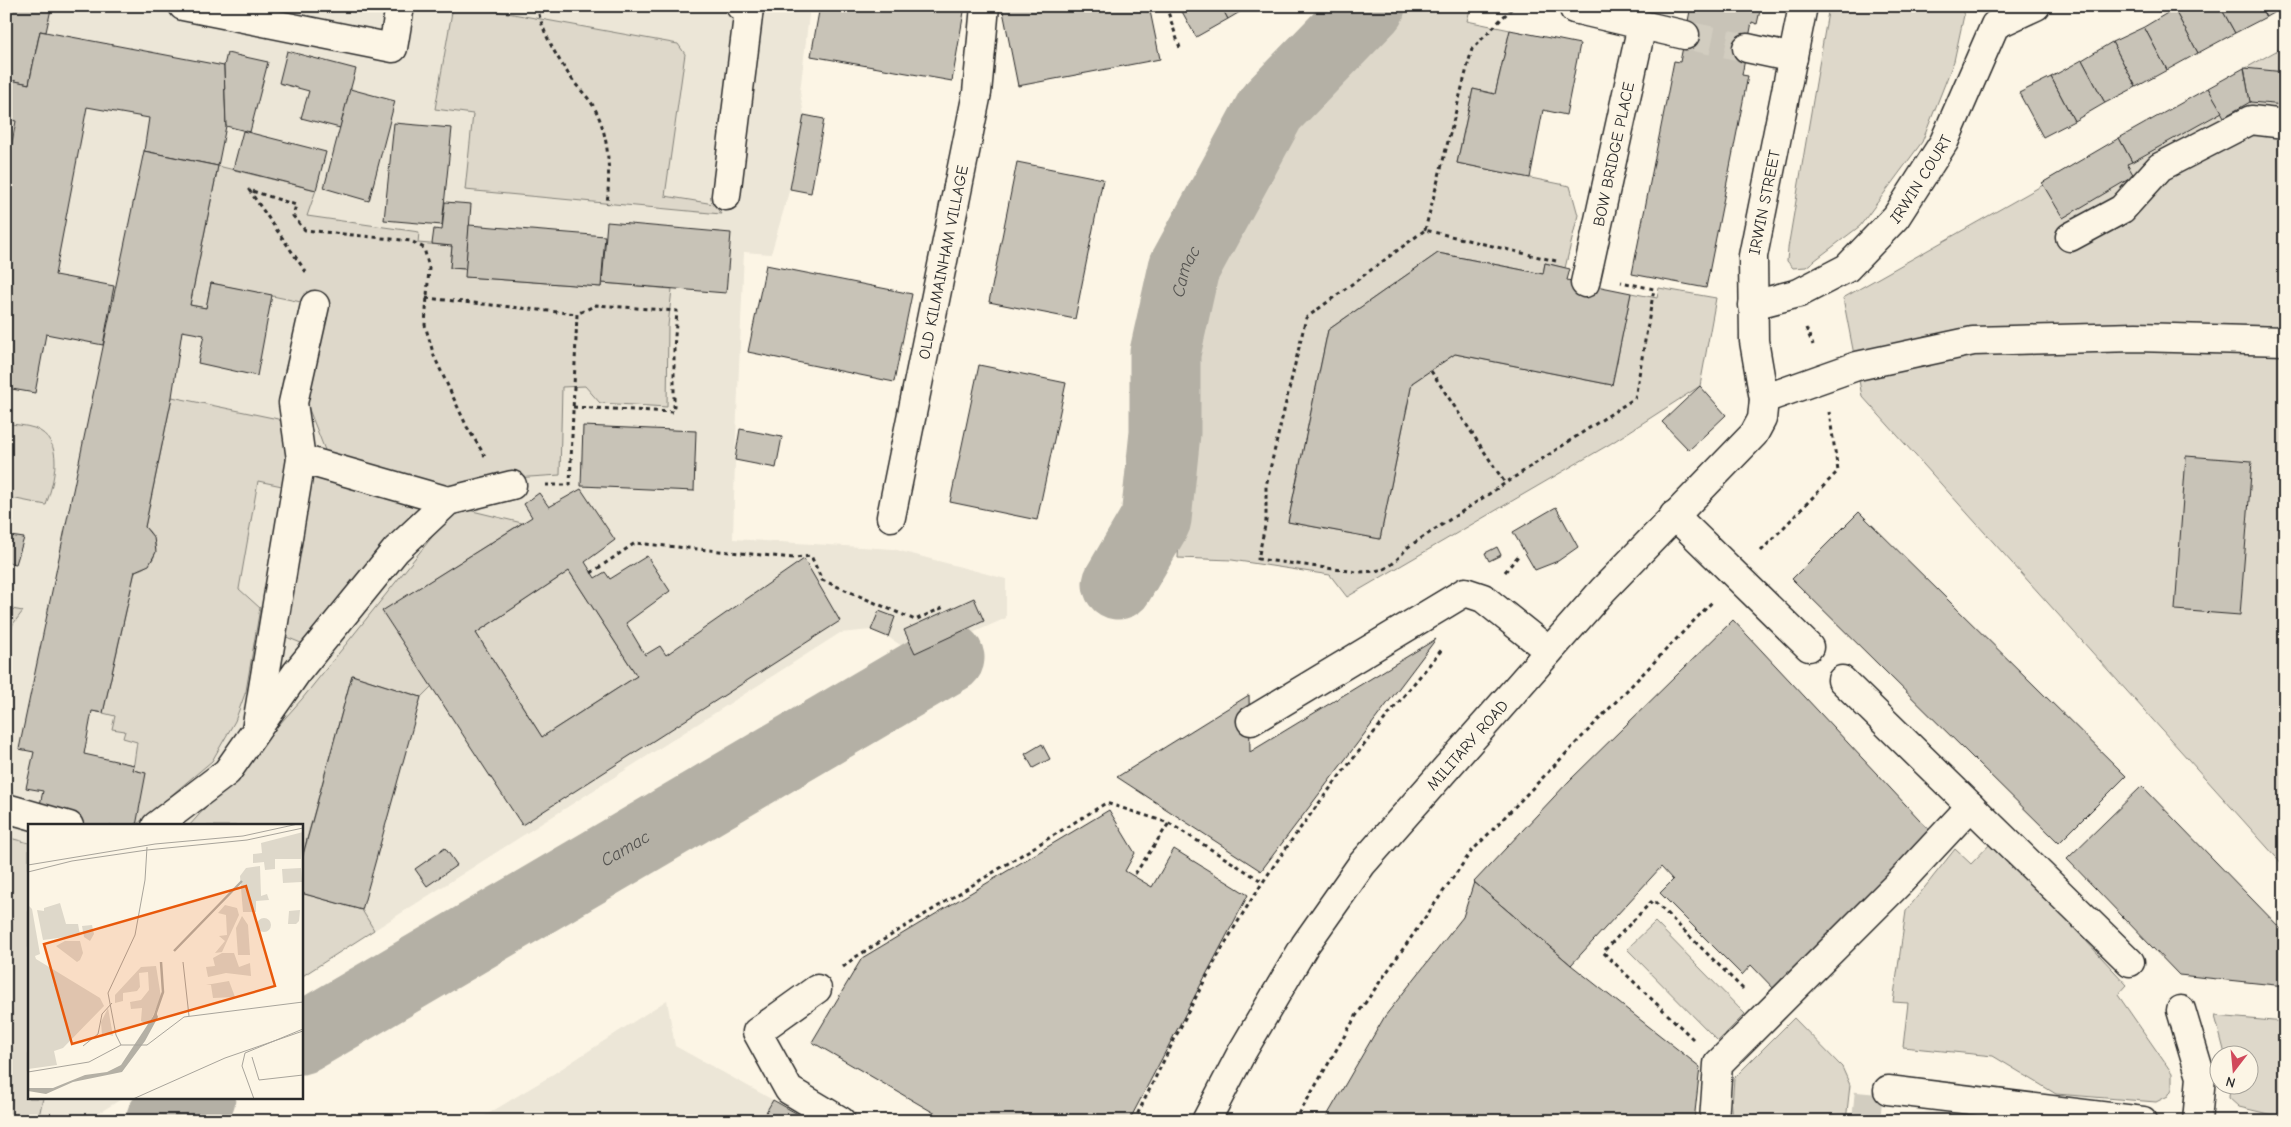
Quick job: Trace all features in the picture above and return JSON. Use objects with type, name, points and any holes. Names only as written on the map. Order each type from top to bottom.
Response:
[{"type":"street","points":[[183,6],[393,48],[400,6]]},
{"type":"street","points":[[726,196],[749,8],[740,6]]},
{"type":"street","name":"OLD KILMAINHAM VILLAGE","points":[[891,517],[977,93],[985,6]]},
{"type":"street","points":[[1575,6],[1574,9],[1685,35]]},
{"type":"street","name":"IRWIN STREET","points":[[1764,399],[1754,340],[1753,256],[1803,6]]},
{"type":"street","name":"IRWIN COURT","points":[[1753,305],[1799,293],[1847,268],[1896,217],[1944,142],[1995,25],[2036,6]]},
{"type":"street","name":"BOW BRIDGE PLACE","points":[[1586,276],[1642,25]]},
{"type":"street","points":[[1747,48],[1794,58]]},
{"type":"street","points":[[2070,236],[2122,209],[2160,167],[2251,120],[2285,124]]},
{"type":"street","points":[[255,731],[301,459],[293,402],[316,305]]},
{"type":"street","points":[[1764,399],[1824,376],[1857,366],[1973,341],[2136,337],[2285,341]]},
{"type":"street","name":"MILITARY ROAD","points":[[1206,1121],[1242,1052],[1305,945],[1362,864],[1602,590],[1754,434],[1762,419],[1764,399]]},
{"type":"street","points":[[301,459],[448,501]]},
{"type":"street","points":[[159,824],[227,772],[297,672],[396,550],[448,501],[512,485]]},
{"type":"street","points":[[1674,515],[1809,647]]},
{"type":"street","points":[[1251,721],[1464,592],[1484,598],[1548,651]]},
{"type":"street","points":[[1842,680],[2130,962]]},
{"type":"street","points":[[1714,1121],[1718,1064],[1901,881],[1971,806]]},
{"type":"street","points":[[6,808],[62,824]]},
{"type":"street","points":[[817,989],[757,1032],[789,1090],[841,1121]]},
{"type":"street","points":[[2181,1010],[2201,1077],[2197,1121]]},
{"type":"street","points":[[1888,1090],[2143,1121]]},
{"type":"path","points":[[537,6],[540,19],[553,51],[595,109],[606,139],[609,178],[607,204]]},
{"type":"path","points":[[1166,6],[1181,51]]},
{"type":"path","points":[[1514,6],[1472,49],[1425,230],[1306,318],[1266,486],[1266,521],[1258,559],[1357,572],[1373,572],[1389,568],[1408,547],[1635,398],[1654,289],[1612,280]]},
{"type":"path","points":[[316,305],[322,294],[249,190],[296,206],[294,216],[305,230],[412,240],[424,248],[429,268],[425,325],[434,356],[467,427],[491,465],[512,485]]},
{"type":"path","points":[[1425,230],[1586,276]]},
{"type":"path","points":[[1295,1121],[1356,1016],[1471,852],[1838,471],[1824,376],[1805,325],[1799,293]]},
{"type":"path","points":[[426,298],[577,314],[596,305],[677,311],[673,412],[573,407]]},
{"type":"path","points":[[570,485],[577,314]]},
{"type":"path","points":[[1430,371],[1505,483]]},
{"type":"path","points":[[592,573],[635,543],[794,558],[811,556],[822,580],[915,620],[944,607]]},
{"type":"path","points":[[1484,598],[1519,554]]},
{"type":"path","points":[[1134,1121],[1190,1008],[1263,882],[1355,756],[1447,643]]},
{"type":"path","points":[[817,989],[854,958],[1106,803],[1169,823],[1263,882]]},
{"type":"path","points":[[1135,874],[1169,823]]},
{"type":"path","points":[[1718,1064],[1603,952],[1653,900],[1769,1015]]},
{"type":"shaded area","points":[[6,6],[810,6],[800,92],[804,115],[790,188],[771,254],[744,252],[733,539],[893,549],[1006,579],[1006,618],[919,657],[888,637],[871,630],[840,633],[302,976],[302,824],[28,824],[28,843],[6,837]]},
{"type":"shaded area","points":[[453,6],[469,6],[678,44],[685,54],[665,196],[714,204],[721,214],[465,190],[473,114],[435,109]]},
{"type":"shaded area","points":[[1330,6],[1399,6],[1325,80],[1315,19]]},
{"type":"shaded area","points":[[1399,6],[1471,6],[1467,21],[1510,30],[1495,94],[1473,89],[1457,163],[1570,186],[1578,215],[1565,268],[1545,263],[1543,274],[1438,253],[1328,330],[1288,522],[1380,539],[1412,383],[1455,354],[1612,385],[1631,293],[1657,298],[1659,288],[1716,298],[1700,386],[1610,444],[1347,597],[1330,575],[1232,560],[1178,558],[1186,399],[1225,221],[1285,121]]},
{"type":"shaded area","points":[[1829,6],[1915,6],[1924,12],[1932,6],[1960,6],[1964,15],[1954,61],[1922,142],[1860,226],[1806,267],[1793,268],[1787,261],[1788,248]]},
{"type":"shaded area","points":[[2285,46],[2285,867],[1862,396],[1843,298]]},
{"type":"shaded area","points":[[218,166],[316,190],[307,216],[419,232],[418,243],[452,246],[450,268],[466,269],[466,277],[601,287],[602,283],[672,289],[668,326],[667,407],[600,403],[585,386],[562,387],[560,475],[514,478],[452,494],[330,463],[303,394],[315,305],[211,283],[206,308],[190,305]]},
{"type":"shaded area","points":[[172,397],[278,419],[294,431],[282,486],[258,481],[239,589],[260,608],[246,691],[235,721],[212,761],[136,824],[133,770],[137,742],[123,738],[125,731],[112,729],[115,716],[103,713],[135,571],[149,564],[155,552],[154,539],[145,527]]},
{"type":"shaded area","points":[[6,423],[34,428],[44,434],[51,442],[55,462],[52,485],[46,505],[6,497]]},
{"type":"shaded area","points":[[310,468],[417,500],[420,514],[301,643],[279,634]]},
{"type":"shaded area","points":[[456,507],[522,523],[383,611],[432,686],[421,697],[352,675],[302,857],[302,824],[191,824],[302,699]]},
{"type":"shaded area","points":[[569,571],[637,676],[542,737],[476,633]]},
{"type":"shaded area","points":[[6,608],[23,611],[13,624],[6,654]]},
{"type":"shaded area","points":[[6,837],[28,843],[28,1100],[43,1100],[38,1121],[6,1121]]},
{"type":"shaded area","points":[[1993,841],[2127,985],[2118,995],[2172,1073],[2172,1089],[2168,1096],[2156,1102],[2056,1094],[1993,1056],[1903,1047],[1908,1003],[1893,1002],[1906,911],[1955,849],[1971,864]]},
{"type":"shaded area","points":[[302,893],[362,910],[374,930],[302,976]]},
{"type":"shaded area","points":[[1655,922],[1745,1014],[1718,1041],[1627,949]]},
{"type":"shaded area","points":[[667,1000],[675,1046],[773,1100],[761,1121],[476,1121],[544,1080]]},
{"type":"shaded area","points":[[2215,1016],[2285,1022],[2285,1118],[2239,1107],[2229,1098],[2229,1094],[2258,1094],[2258,1044],[2222,1044]]},
{"type":"shaded area","points":[[1794,1018],[1842,1067],[1850,1085],[1846,1121],[1731,1121],[1734,1078]]},
{"type":"shaded area","points":[[43,1100],[120,1100],[86,1121],[38,1121]]},
{"type":"building","points":[[6,6],[38,6],[51,9],[46,32],[40,31],[29,84],[6,79]]},
{"type":"building","points":[[820,6],[965,6],[952,81],[811,56]]},
{"type":"building","points":[[1002,6],[1149,6],[1160,59],[1018,86]]},
{"type":"building","points":[[1179,6],[1221,6],[1228,19],[1196,37]]},
{"type":"building","points":[[1221,6],[1250,6],[1228,19]]},
{"type":"building","points":[[1684,6],[1761,6],[1757,24],[1752,22],[1742,75],[1748,76],[1706,288],[1632,274],[1674,61],[1680,62],[1690,11],[1683,9]]},
{"type":"building","points":[[2180,6],[2220,6],[2235,33],[2198,53],[2174,9]]},
{"type":"building","points":[[2220,6],[2260,6],[2266,17],[2235,33]]},
{"type":"building","points":[[2260,6],[2285,6],[2266,17]]},
{"type":"building","points":[[2174,9],[2198,53],[2167,70],[2144,27]]},
{"type":"building","points":[[2144,27],[2167,70],[2136,87],[2112,42]]},
{"type":"building","points":[[1510,30],[1580,44],[1566,115],[1543,110],[1530,178],[1457,163],[1473,89],[1495,94]]},
{"type":"building","points":[[40,31],[224,66],[226,126],[218,166],[144,151],[149,118],[87,107],[55,275],[114,286],[103,345],[46,334],[35,393],[6,388],[6,174],[16,121],[6,119],[6,79],[29,84]]},
{"type":"building","points":[[2112,42],[2136,87],[2105,103],[2082,60]]},
{"type":"building","points":[[287,51],[356,69],[340,128],[301,118],[309,91],[279,83]]},
{"type":"building","points":[[227,53],[268,62],[250,132],[226,126],[224,66]]},
{"type":"building","points":[[2082,60],[2105,103],[2074,121],[2051,77]]},
{"type":"building","points":[[2244,68],[2285,72],[2285,105],[2250,102]]},
{"type":"building","points":[[2244,68],[2250,102],[2224,117],[2208,88]]},
{"type":"building","points":[[2051,77],[2074,121],[2043,137],[2019,93]]},
{"type":"building","points":[[2208,88],[2222,112],[2132,162],[2119,138]]},
{"type":"building","points":[[350,89],[395,101],[369,201],[324,188]]},
{"type":"building","points":[[804,115],[824,119],[811,193],[790,189]]},
{"type":"building","points":[[394,123],[452,128],[442,225],[384,220]]},
{"type":"building","points":[[243,131],[326,152],[316,190],[233,169]]},
{"type":"building","points":[[2119,138],[2132,162],[2127,164],[2134,176],[2063,218],[2042,183]]},
{"type":"building","points":[[144,151],[218,166],[190,305],[206,308],[211,283],[272,295],[257,376],[198,363],[204,335],[182,331],[172,397],[145,527],[154,538],[156,552],[149,565],[135,571],[103,713],[92,711],[84,754],[134,765],[133,770],[146,773],[136,824],[82,824],[38,814],[43,791],[26,788],[34,752],[19,749]]},
{"type":"building","points":[[1017,162],[1103,179],[1075,319],[989,302]]},
{"type":"building","points":[[445,202],[471,204],[466,269],[450,268],[452,246],[432,244],[434,229],[442,230]]},
{"type":"building","points":[[607,222],[731,233],[726,293],[602,283]]},
{"type":"building","points":[[469,225],[605,236],[601,287],[465,277]]},
{"type":"building","points":[[1438,253],[1543,274],[1545,263],[1570,269],[1567,280],[1631,293],[1612,385],[1455,354],[1412,383],[1380,539],[1288,522],[1328,330]]},
{"type":"building","points":[[766,265],[912,294],[894,382],[748,352]]},
{"type":"building","points":[[979,365],[1066,383],[1037,520],[950,502]]},
{"type":"building","points":[[1700,386],[1726,415],[1689,450],[1662,422]]},
{"type":"building","points":[[583,426],[696,431],[694,491],[581,486]]},
{"type":"building","points":[[740,429],[782,437],[776,468],[735,460]]},
{"type":"building","points":[[2186,456],[2252,461],[2240,615],[2175,610]]},
{"type":"building","points":[[581,489],[615,540],[585,562],[595,578],[605,572],[610,579],[647,556],[670,591],[626,623],[645,655],[660,646],[666,655],[804,559],[840,621],[522,825],[382,611],[532,517],[524,504],[539,493],[549,507]],"holes":[[[569,571],[637,676],[542,737],[476,633]]]},
{"type":"building","points":[[1556,507],[1578,547],[1558,561],[1535,570],[1513,532]]},
{"type":"building","points":[[1859,512],[2126,776],[2059,843],[1792,579]]},
{"type":"building","points":[[6,520],[13,521],[10,536],[24,538],[16,564],[6,562]]},
{"type":"building","points":[[1497,547],[1501,555],[1489,561],[1485,553]]},
{"type":"building","points":[[974,598],[984,621],[915,653],[904,630]]},
{"type":"building","points":[[879,611],[895,617],[888,637],[871,630]]},
{"type":"building","points":[[1733,620],[1934,835],[1776,991],[1751,965],[1742,975],[1660,893],[1673,880],[1661,867],[1571,965],[1474,882],[1569,781]]},
{"type":"building","points":[[1436,639],[1261,871],[1117,777],[1249,695],[1250,752]]},
{"type":"building","points":[[352,675],[421,697],[362,910],[302,893],[302,858]]},
{"type":"building","points":[[1042,744],[1050,759],[1033,768],[1025,754]]},
{"type":"building","points":[[2142,786],[2285,933],[2285,986],[2179,975],[2067,859]]},
{"type":"building","points":[[1109,810],[1135,853],[1125,871],[1152,887],[1174,849],[1248,895],[1129,1121],[948,1121],[812,1042],[862,958]]},
{"type":"building","points":[[445,848],[457,865],[427,886],[415,869]]},
{"type":"building","points":[[1474,882],[1571,965],[1700,1067],[1694,1121],[1324,1121],[1385,1016],[1463,917]]},
{"type":"building","points":[[773,1100],[810,1121],[761,1121]]},
{"type":"waterway","name":"Camac","points":[[1118,584],[1156,519],[1165,433],[1165,353],[1184,268],[1271,108],[1370,6]]},
{"type":"waterway","name":"Camac","points":[[302,1038],[949,658]]},
{"type":"waterway","name":"Camac","points":[[161,1121],[197,1100]]},
{"type":"tunnel","points":[[1685,35],[1747,48]]},
{"type":"tunnel","points":[[1866,1121],[1869,1090],[1888,1090]]}]
